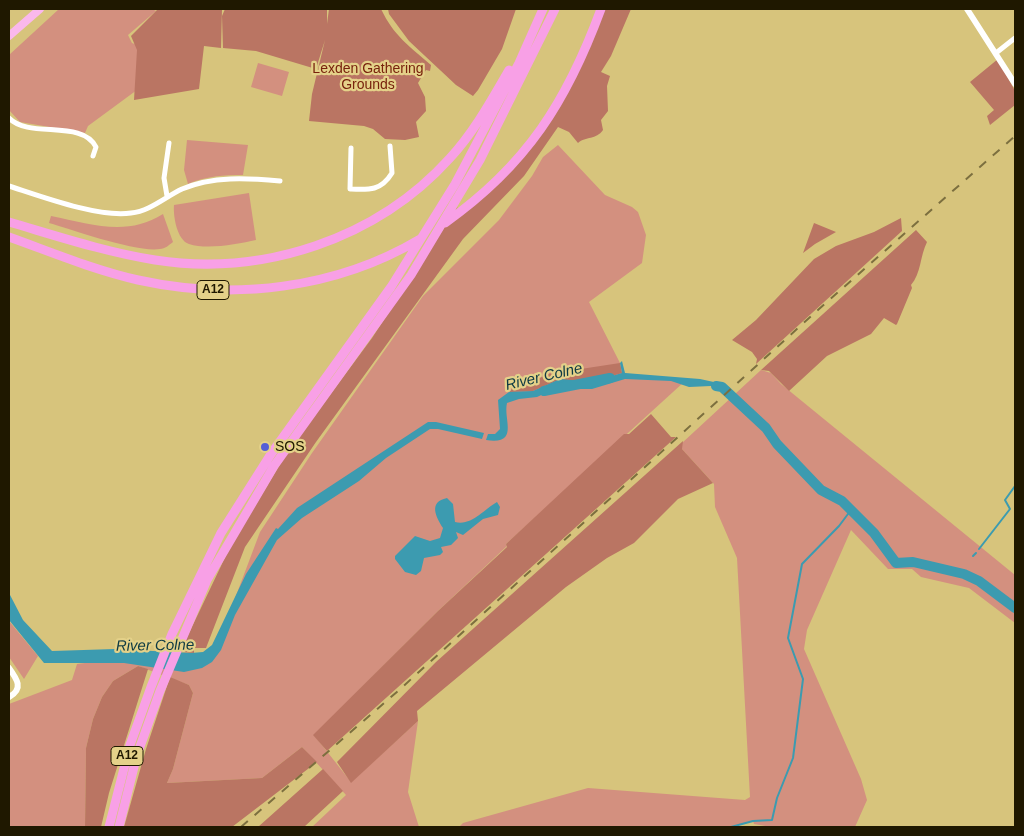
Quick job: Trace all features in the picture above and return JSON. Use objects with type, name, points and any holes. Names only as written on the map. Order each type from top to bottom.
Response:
[{"type":"highway","name":"A12","points":[[9,222],[135,256],[192,264],[255,261],[314,247],[351,232],[389,210],[438,171],[479,122],[525,46],[543,9]]},
{"type":"highway","name":"A12","points":[[119,827],[137,755],[181,638],[207,580],[274,466],[357,354],[434,238],[504,115],[555,9]]},
{"type":"highway","name":"A12","points":[[9,237],[136,279],[200,289],[244,290],[295,284],[336,275],[370,264],[405,248],[442,225],[477,199],[515,163],[566,92],[582,58],[601,9]]},
{"type":"highway","name":"A12","points":[[109,827],[130,744],[151,687],[172,634],[221,533],[271,454],[348,349],[436,216],[483,134],[519,63],[525,46]]},
{"type":"main road","points":[[9,36],[40,9]]},
{"type":"street","points":[[967,9],[1015,84]]},
{"type":"street","points":[[996,52],[1015,40]]},
{"type":"street","points":[[9,118],[17,124],[27,127],[86,136],[96,147],[93,156]]},
{"type":"street","points":[[168,196],[164,178],[169,143]]},
{"type":"street","points":[[351,148],[350,189],[373,190],[378,188],[392,174],[390,146]]},
{"type":"street","points":[[9,186],[79,207],[117,213],[138,212],[195,184],[214,180],[251,178],[280,181]]},
{"type":"street","points":[[9,668],[19,684],[14,694],[9,697]]},
{"type":"shaded area","points":[[59,9],[152,9],[156,11],[128,35],[132,43],[152,51],[141,87],[88,126],[85,133],[20,122],[9,110],[9,55]]},
{"type":"shaded area","points":[[258,63],[289,72],[282,96],[251,87]]},
{"type":"shaded area","points":[[187,140],[248,145],[243,175],[202,179],[188,184],[184,170]]},
{"type":"shaded area","points":[[558,145],[605,195],[632,207],[638,212],[646,235],[642,263],[589,302],[620,363],[622,373],[684,382],[506,544],[507,546],[439,610],[314,735],[351,782],[418,721],[408,792],[419,827],[312,827],[346,795],[302,747],[262,778],[167,783],[173,769],[193,693],[189,685],[138,666],[113,681],[102,697],[93,719],[86,748],[85,827],[9,827],[9,704],[72,680],[77,664],[131,657],[211,662],[260,532],[312,453],[423,296],[499,220],[532,176],[543,157]]},
{"type":"shaded area","points":[[249,193],[256,240],[232,245],[196,246],[185,242],[181,238],[175,221],[174,205]]},
{"type":"shaded area","points":[[163,214],[173,242],[160,249],[137,248],[49,223],[51,216],[95,225],[122,227],[149,221]]},
{"type":"shaded area","points":[[761,370],[771,373],[781,384],[1015,575],[1015,623],[969,588],[921,577],[912,569],[888,569],[851,530],[807,630],[804,649],[861,779],[867,800],[855,827],[771,827],[754,824],[753,821],[731,827],[459,827],[463,823],[588,788],[745,800],[750,797],[737,558],[715,507],[714,484],[682,449],[682,443]]},
{"type":"shaded area","points":[[9,621],[38,656],[24,679],[9,657]]},
{"type":"green space","points":[[155,9],[222,9],[221,48],[204,46],[199,89],[134,100],[137,50],[131,36],[157,10]]},
{"type":"green space","name":"Lexden Gathering Grounds","points":[[225,9],[327,9],[327,24],[329,9],[381,9],[397,34],[431,65],[430,71],[426,70],[418,83],[425,97],[426,111],[416,122],[419,137],[405,140],[385,139],[373,129],[364,126],[309,121],[312,94],[325,40],[316,69],[256,51],[223,48],[222,16]]},
{"type":"green space","name":"Lexden Gathering Grounds","points":[[388,9],[516,9],[502,49],[473,96],[456,85],[409,41],[389,14]]},
{"type":"green space","points":[[602,9],[631,9],[611,56],[601,72],[610,76],[607,86],[608,111],[601,120],[603,130],[597,135],[578,143],[569,132],[558,127],[524,176],[463,239],[316,442],[245,547],[206,648],[194,648],[194,653],[180,652],[231,545],[287,453],[372,338],[457,208],[448,224],[466,209],[550,120]]},
{"type":"green space","points":[[998,59],[1015,91],[1015,105],[990,125],[987,116],[994,110],[970,82]]},
{"type":"green space","points":[[901,218],[902,231],[756,364],[757,359],[752,352],[732,340],[756,320],[814,259],[836,246],[874,232]]},
{"type":"green space","points":[[814,223],[836,232],[803,253]]},
{"type":"green space","points":[[916,230],[927,242],[917,276],[911,285],[912,288],[896,325],[884,318],[871,334],[827,356],[789,391],[769,371],[761,370]]},
{"type":"green space","points":[[620,363],[622,373],[592,382],[556,381],[533,391],[509,392],[515,386],[532,382],[548,374]]},
{"type":"green space","points":[[651,414],[671,437],[676,437],[327,751],[313,735],[439,610],[507,547],[506,544],[624,434],[629,434]]},
{"type":"green space","points":[[683,441],[682,449],[713,483],[678,499],[634,543],[607,558],[566,587],[417,711],[418,721],[351,783],[337,762],[436,662]]},
{"type":"green space","points":[[138,666],[148,669],[109,793],[101,827],[85,827],[86,748],[93,719],[102,697],[113,681]]},
{"type":"green space","points":[[170,677],[189,685],[193,693],[173,769],[167,783],[262,778],[302,747],[317,762],[232,827],[124,827],[146,749]]},
{"type":"green space","points":[[323,769],[343,791],[304,827],[258,827]]},
{"type":"water","points":[[622,361],[625,373],[700,379],[723,384],[730,388],[726,393],[711,386],[689,387],[671,381],[625,379],[592,389],[576,389],[561,386],[537,397],[519,399],[507,403],[507,435],[503,439],[496,441],[486,440],[488,434],[495,434],[500,429],[498,400],[509,392],[533,391],[560,379],[592,382],[622,373],[620,363]]},
{"type":"water","points":[[428,422],[436,422],[484,433],[482,439],[438,429],[430,429],[386,458],[359,481],[302,518],[277,540],[235,615],[221,650],[212,662],[202,668],[184,672],[124,663],[44,663],[9,620],[9,593],[23,620],[52,651],[115,649],[203,652],[212,645],[246,574],[276,528],[278,529],[297,508]]},
{"type":"water","points":[[447,498],[453,504],[455,522],[461,523],[472,520],[497,502],[500,507],[498,515],[483,519],[463,535],[456,532],[458,538],[451,545],[441,547],[443,552],[440,555],[424,558],[421,571],[416,575],[405,572],[395,559],[395,556],[415,536],[430,541],[440,538],[443,528],[435,510],[437,503]]},
{"type":"waterway","name":"River Colne","points":[[544,391],[610,378]]},
{"type":"waterway","name":"River Colne","points":[[716,386],[722,387],[766,428],[777,444],[821,490],[842,501],[874,533],[896,563],[913,562],[964,574],[979,581],[1015,608]]},
{"type":"waterway","points":[[979,549],[1010,509],[1005,500],[1015,486]]},
{"type":"waterway","points":[[731,827],[753,821],[772,820],[777,798],[793,758],[803,679],[788,638],[802,564],[839,526],[851,510]]},
{"type":"waterway","points":[[973,556],[976,553]]},
{"type":"railway","points":[[241,827],[398,691],[819,309],[1015,136]]},
{"type":"place","name":"SOS","points":[[265,447]]}]
